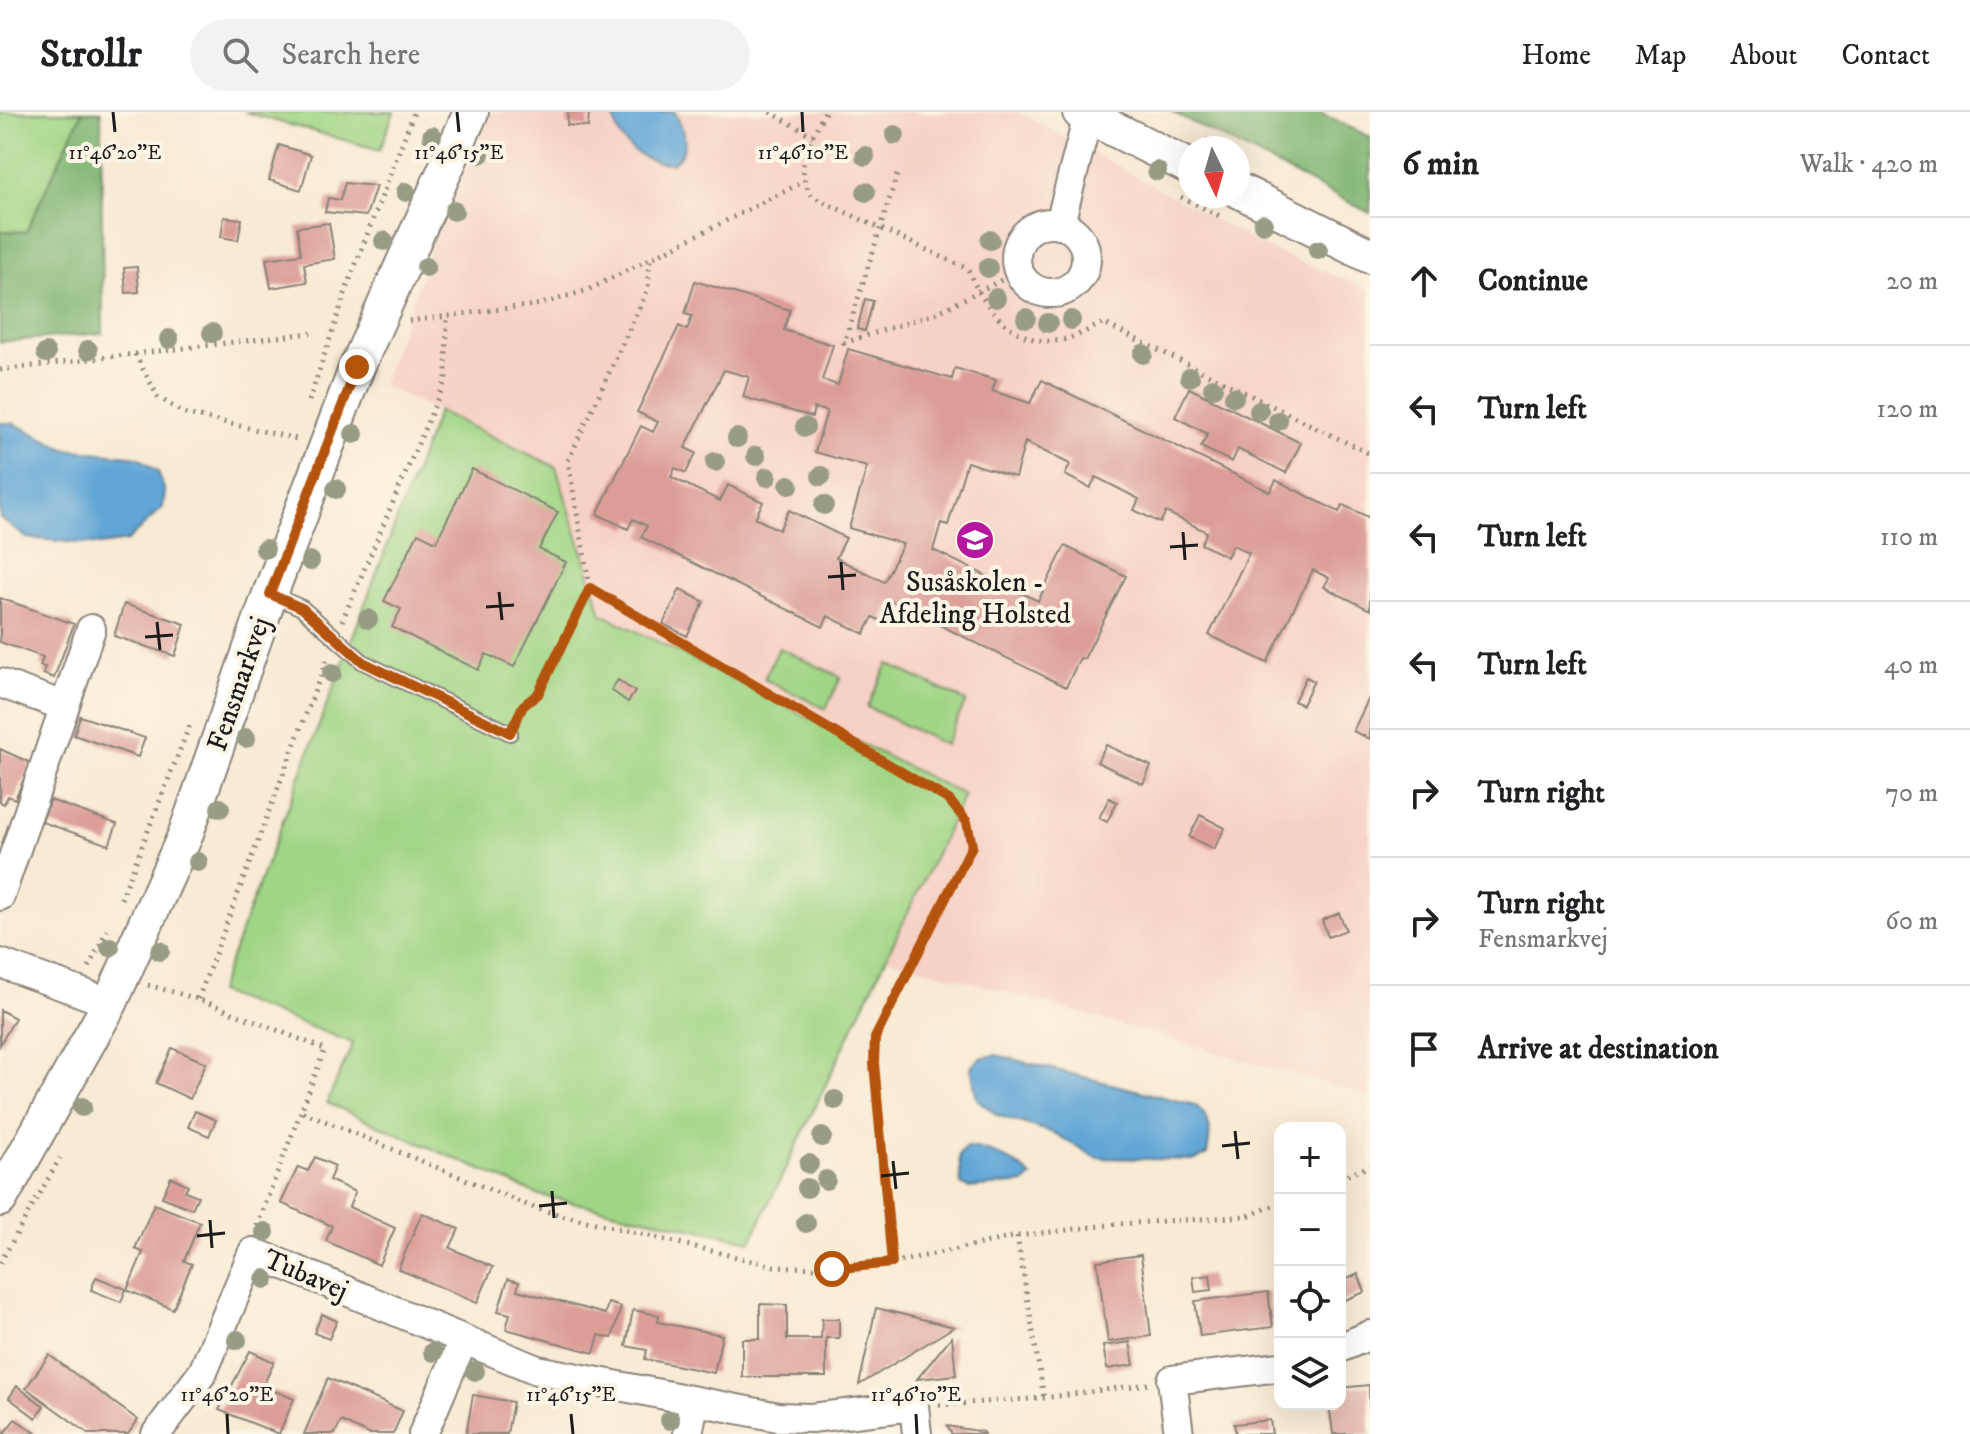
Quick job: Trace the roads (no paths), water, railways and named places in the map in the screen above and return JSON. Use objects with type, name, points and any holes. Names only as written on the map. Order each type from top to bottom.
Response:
[{"type":"street","name":"Fensmarkvej","points":[[0,1199],[126,1000],[270,594],[357,367],[471,112]]},
{"type":"street","points":[[1060,223],[1084,114],[1178,177]]},
{"type":"street","points":[[1241,208],[1370,256]]},
{"type":"street","points":[[1060,223],[1079,236],[1085,246],[1085,269],[1079,280],[1059,292],[1035,289],[1019,271],[1017,248],[1023,237],[1039,224],[1060,223]]},
{"type":"street","points":[[0,896],[9,834],[64,706],[91,629]]},
{"type":"street","points":[[0,683],[64,706]]},
{"type":"street","points":[[0,963],[77,992],[126,1000]]},
{"type":"street","name":"Tubavej","points":[[156,1434],[203,1372],[253,1252],[537,1370],[778,1417],[916,1420]]},
{"type":"street","points":[[1346,1345],[1370,1335]]},
{"type":"street","points":[[423,1434],[463,1341]]},
{"type":"street","points":[[1179,1434],[1172,1380],[1274,1368]]},
{"type":"street","points":[[688,1434],[694,1403]]},
{"type":"lane","points":[[270,594],[302,608],[363,662],[510,733]]},
{"type":"water","points":[[614,112],[675,112],[684,139],[683,151],[673,163],[651,160],[632,150],[619,133]]},
{"type":"water","points":[[0,423],[13,423],[65,449],[138,457],[158,472],[165,492],[163,507],[127,541],[100,545],[27,538],[0,518]]},
{"type":"water","points":[[996,1055],[1195,1105],[1208,1121],[1207,1154],[1195,1160],[1097,1158],[1054,1133],[997,1115],[977,1099],[971,1067],[980,1058]]},
{"type":"water","points":[[966,1147],[1001,1156],[1032,1177],[1025,1183],[969,1188],[961,1184],[959,1155]]},
{"type":"place","name":"Susåskolen - Afdeling Holsted","points":[[975,540]]}]
